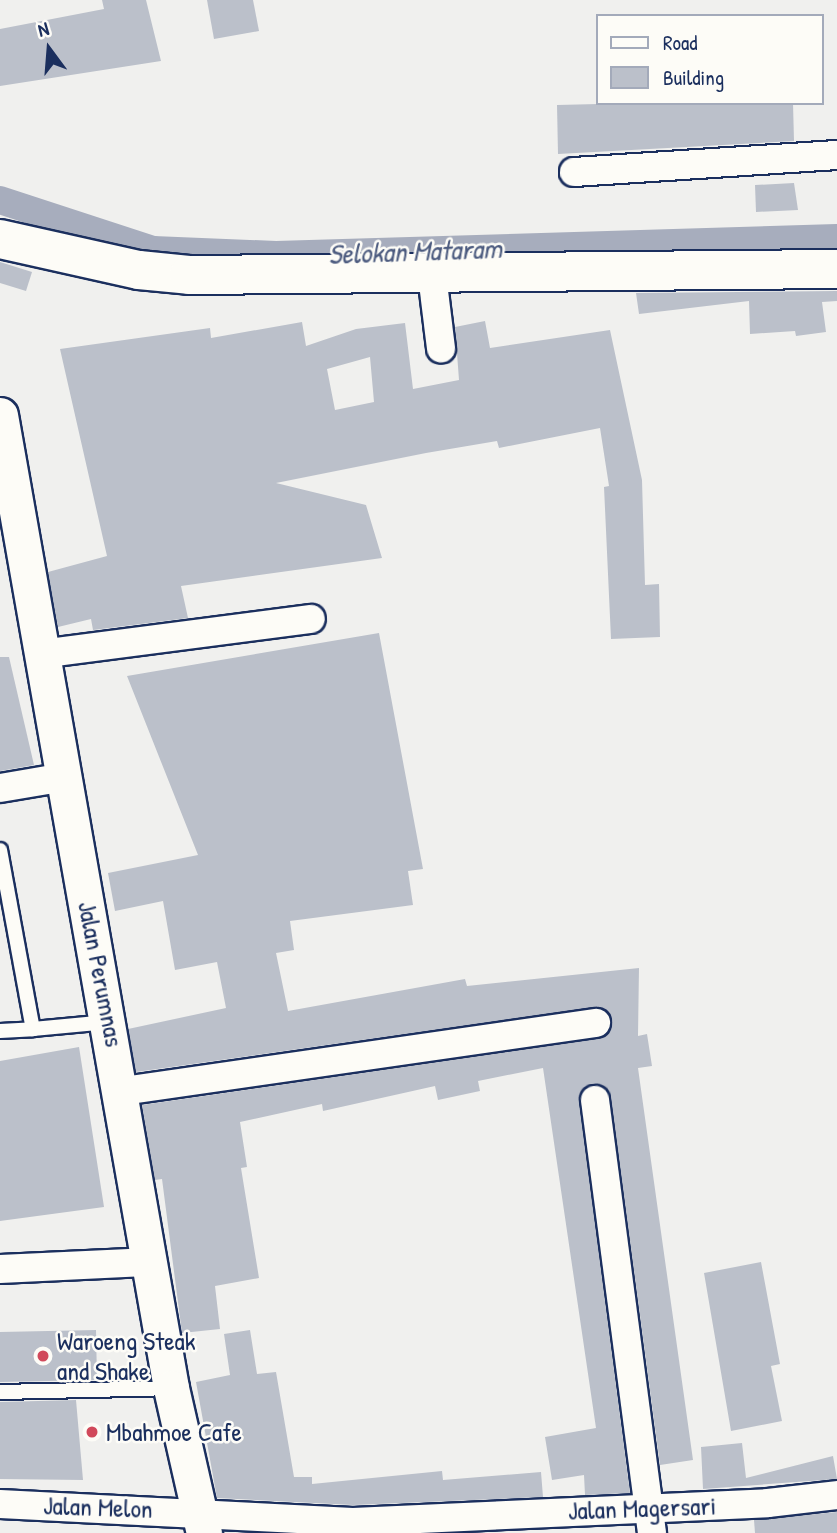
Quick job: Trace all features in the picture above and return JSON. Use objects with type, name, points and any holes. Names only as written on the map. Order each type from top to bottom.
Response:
[{"type":"main road","points":[[0,239],[139,270],[189,275],[432,275],[837,269]]},
{"type":"street","points":[[574,172],[837,155]]},
{"type":"street","points":[[432,275],[441,348]]},
{"type":"street","name":"Jalan Perumnas","points":[[0,415],[40,653],[123,1091],[171,1388],[200,1522]]},
{"type":"street","points":[[40,653],[311,619]]},
{"type":"street","points":[[0,788],[65,778]]},
{"type":"street","points":[[123,1091],[596,1023]]},
{"type":"street","points":[[595,1100],[650,1520]]},
{"type":"street","points":[[0,1269],[151,1262]]},
{"type":"street","name":"Jalan Magersari","points":[[200,1522],[650,1520],[837,1495]]},
{"type":"street","name":"Jalan Melon","points":[[0,1504],[200,1522]]},
{"type":"lane","points":[[0,850],[5,908],[33,1029]]},
{"type":"lane","points":[[0,1031],[110,1022]]},
{"type":"lane","points":[[0,1392],[171,1388]]},
{"type":"building","points":[[102,0],[146,0],[161,61],[0,86],[0,29],[104,9]]},
{"type":"building","points":[[207,0],[253,0],[259,31],[214,39]]},
{"type":"building","points":[[557,105],[793,105],[794,141],[558,154]]},
{"type":"building","points":[[794,183],[798,210],[756,212],[755,185]]},
{"type":"building","points":[[0,262],[32,272],[26,291],[0,283]]},
{"type":"building","points":[[837,291],[837,301],[822,302],[826,332],[796,336],[795,331],[750,334],[749,301],[639,314],[636,293]]},
{"type":"building","points":[[485,321],[490,348],[610,330],[642,480],[645,585],[659,584],[660,637],[611,639],[604,487],[609,486],[600,428],[499,448],[497,441],[426,453],[276,483],[366,505],[382,558],[181,586],[188,618],[93,630],[91,619],[58,627],[48,572],[107,556],[60,349],[210,328],[211,338],[302,322],[306,346],[356,329],[405,323],[413,389],[459,380],[455,327]],"holes":[[[370,357],[374,402],[335,410],[327,369]]]},
{"type":"building","points":[[379,633],[423,869],[408,871],[413,905],[290,921],[294,950],[276,953],[288,1011],[465,979],[467,986],[639,968],[638,1036],[647,1034],[652,1066],[638,1068],[693,1460],[660,1465],[611,1098],[602,1085],[592,1084],[580,1093],[579,1102],[630,1493],[585,1495],[584,1475],[552,1480],[545,1437],[596,1428],[543,1068],[478,1081],[480,1091],[438,1100],[435,1086],[323,1111],[322,1104],[240,1122],[247,1167],[241,1168],[259,1278],[215,1286],[220,1329],[182,1333],[162,1179],[155,1180],[142,1105],[598,1039],[612,1029],[609,1012],[594,1007],[136,1072],[128,1029],[226,1008],[217,962],[175,970],[163,901],[115,911],[108,873],[198,855],[127,676]]},
{"type":"building","points":[[0,657],[9,657],[34,765],[0,771]]},
{"type":"building","points":[[79,1047],[104,1207],[0,1221],[0,1061]]},
{"type":"building","points":[[761,1262],[780,1364],[771,1366],[782,1421],[731,1431],[704,1273]]},
{"type":"building","points":[[96,1330],[97,1380],[0,1382],[0,1332]]},
{"type":"building","points":[[250,1330],[257,1374],[276,1372],[294,1477],[312,1477],[312,1484],[442,1471],[443,1480],[541,1472],[543,1497],[353,1505],[217,1498],[196,1382],[230,1375],[224,1334]]},
{"type":"building","points":[[76,1400],[83,1480],[0,1479],[0,1402]]},
{"type":"building","points":[[742,1443],[746,1478],[833,1456],[837,1479],[703,1489],[701,1447]]},
{"type":"building","points":[[837,1512],[837,1533],[755,1533],[754,1520]]},
{"type":"waterway","name":"Selokan Mataram","points":[[0,200],[153,250],[276,255],[837,238]]},
{"type":"place","name":"Waroeng Steak and Shake","points":[[43,1356]]},
{"type":"place","name":"Mbahmoe Cafe","points":[[92,1432]]}]
